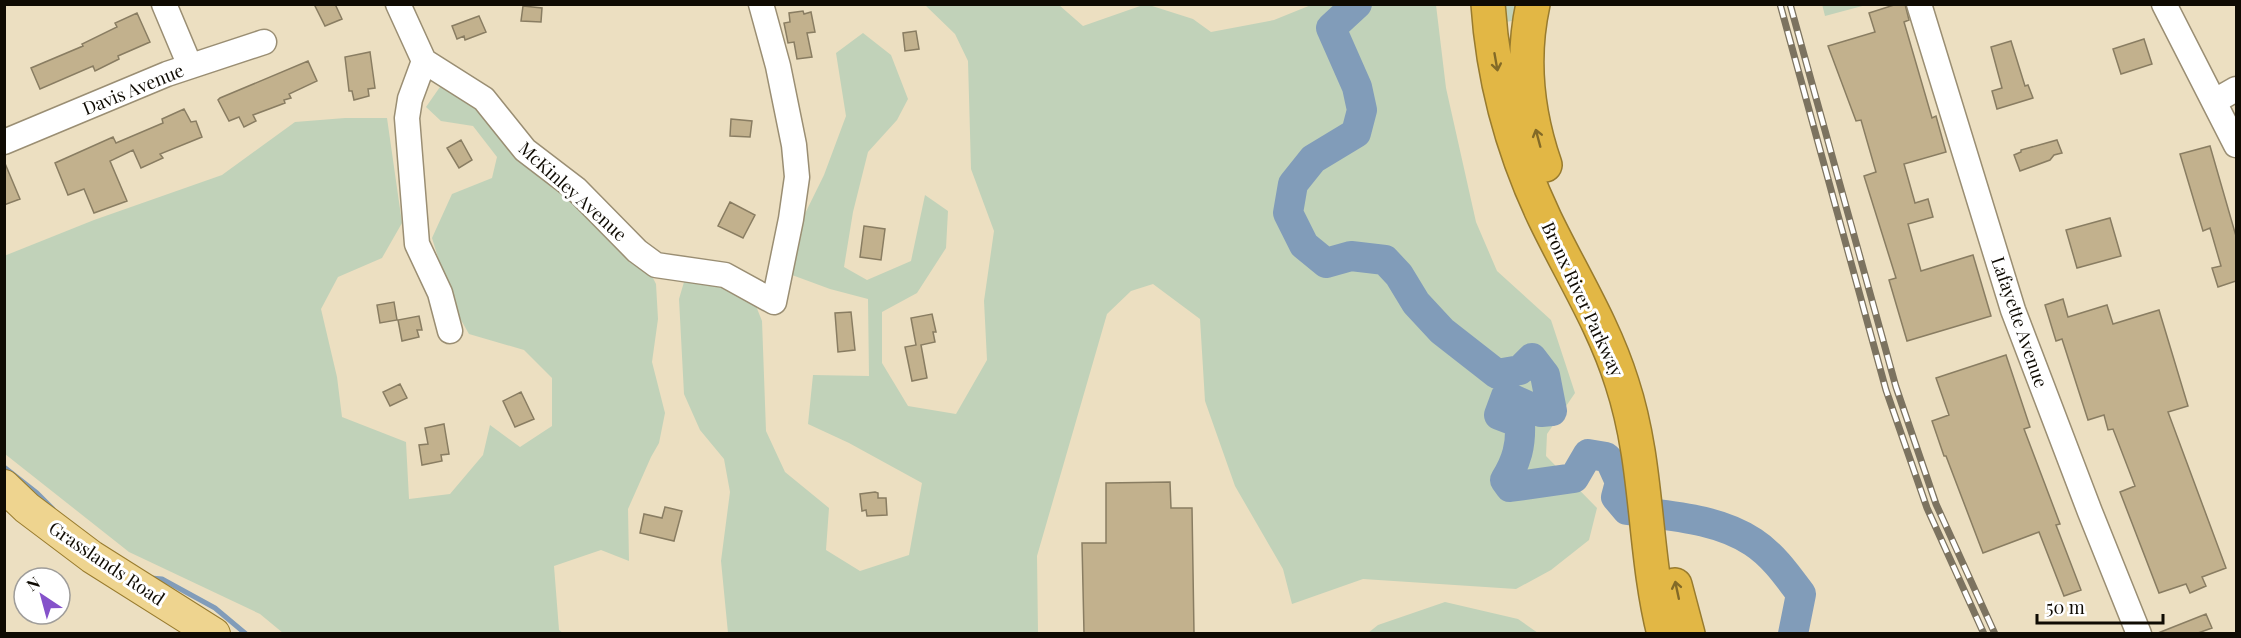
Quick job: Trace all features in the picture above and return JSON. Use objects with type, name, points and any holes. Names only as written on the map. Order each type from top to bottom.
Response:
[{"type":"highway","name":"Bronx River Parkway","points":[[1488,4],[1497,69],[1516,145],[1544,217],[1600,328],[1618,370],[1636,437],[1654,488]]},
{"type":"highway","name":"Bronx River Parkway","points":[[1533,4],[1527,40],[1526,71],[1529,101],[1537,138],[1560,202],[1634,356],[1656,430],[1654,488],[1660,546],[1655,589],[1664,633]]},
{"type":"highway","name":"Bronx River Parkway","points":[[1660,546],[1675,585],[1688,633]]},
{"type":"main road","name":"Grasslands Road","points":[[4,486],[42,519],[92,557],[214,633]]},
{"type":"street","points":[[164,4],[190,66]]},
{"type":"street","points":[[398,4],[424,61],[407,118],[417,244],[440,292],[450,331]]},
{"type":"street","name":"McKinley Avenue","points":[[424,61],[484,99],[525,150],[576,189],[638,251],[656,265],[726,274],[774,302],[797,177],[794,145],[778,66],[762,4]]},
{"type":"street","name":"Lafayette Avenue","points":[[1919,4],[2013,310],[2139,633]]},
{"type":"street","points":[[2164,4],[2236,144]]},
{"type":"street","name":"Davis Avenue","points":[[4,142],[167,74],[264,42]]},
{"type":"street","points":[[2215,101],[2236,89]]},
{"type":"green space","points":[[1822,4],[1866,4],[1866,5],[1825,16]]},
{"type":"green space","points":[[925,5],[1059,5],[1083,26],[1143,5],[1149,5],[1193,19],[1211,32],[1274,20],[1311,5],[1436,5],[1446,88],[1476,222],[1497,271],[1551,320],[1575,393],[1547,434],[1546,456],[1597,508],[1589,540],[1551,570],[1516,589],[1363,579],[1292,604],[1283,569],[1235,486],[1205,401],[1200,319],[1153,284],[1131,291],[1107,314],[1037,556],[1038,633],[728,633],[721,561],[730,492],[724,459],[700,430],[684,394],[679,299],[684,282],[706,279],[756,306],[762,321],[766,431],[785,472],[829,508],[826,550],[860,571],[909,555],[922,483],[849,443],[808,424],[813,375],[869,376],[868,299],[830,289],[792,275],[794,236],[824,175],[846,116],[836,53],[863,33],[891,55],[908,99],[897,120],[868,152],[853,212],[844,267],[867,280],[911,261],[925,195],[948,211],[946,248],[917,293],[882,312],[882,363],[908,406],[956,414],[987,360],[984,301],[994,231],[971,169],[968,61],[955,34]]},
{"type":"green space","points":[[1501,5],[1521,5],[1517,20],[1506,22]]},
{"type":"green space","points":[[442,84],[481,109],[506,141],[586,215],[646,264],[656,284],[658,319],[652,362],[665,413],[659,443],[628,509],[629,561],[601,550],[554,566],[559,630],[563,633],[283,633],[260,614],[129,552],[5,454],[4,256],[94,220],[222,175],[295,122],[345,118],[387,118],[402,223],[382,258],[338,277],[321,309],[337,377],[342,417],[406,442],[409,499],[450,494],[483,455],[490,425],[520,447],[552,426],[552,378],[524,350],[469,334],[453,306],[432,238],[452,194],[492,178],[497,157],[473,126],[441,121],[426,107]]},
{"type":"green space","points":[[1445,602],[1518,619],[1538,633],[1368,633],[1378,625]]},
{"type":"building","points":[[314,4],[335,4],[342,19],[325,26]]},
{"type":"building","points":[[1897,4],[1905,4],[1909,20],[1904,22],[1932,118],[1936,116],[1946,152],[1904,164],[1915,203],[1928,199],[1933,217],[1908,224],[1921,271],[1973,255],[1991,316],[1907,341],[1889,280],[1896,278],[1864,176],[1876,172],[1861,120],[1856,121],[1828,46],[1875,32],[1869,13]]},
{"type":"building","points":[[523,6],[542,8],[541,22],[521,21]]},
{"type":"building","points":[[803,11],[804,14],[811,12],[815,32],[807,33],[812,57],[797,59],[794,42],[788,43],[784,23],[790,22],[789,13]]},
{"type":"building","points":[[137,13],[150,42],[118,56],[119,59],[95,71],[93,66],[40,89],[31,68],[83,46],[82,44],[117,27],[115,23]]},
{"type":"building","points":[[479,16],[486,32],[465,40],[464,36],[457,39],[452,26]]},
{"type":"building","points":[[916,31],[919,49],[905,51],[903,33]]},
{"type":"building","points":[[2144,39],[2152,64],[2121,74],[2113,49]]},
{"type":"building","points":[[2011,41],[2025,86],[2028,85],[2033,98],[1997,109],[1992,91],[2002,88],[1991,47]]},
{"type":"building","points":[[370,52],[375,88],[368,89],[369,96],[354,100],[352,91],[349,91],[345,57]]},
{"type":"building","points":[[308,61],[317,81],[289,94],[291,98],[284,100],[285,103],[253,115],[256,121],[244,127],[239,117],[229,121],[218,100],[220,98]]},
{"type":"building","points":[[184,109],[191,122],[196,121],[202,137],[160,154],[163,158],[141,168],[133,150],[110,161],[127,201],[94,213],[84,189],[68,195],[55,163],[113,137],[116,143],[163,123],[162,119]]},
{"type":"building","points":[[731,119],[752,121],[750,137],[730,136]]},
{"type":"building","points":[[461,140],[472,160],[459,168],[447,148]]},
{"type":"building","points":[[2057,140],[2062,153],[2020,171],[2014,155],[2021,150]]},
{"type":"building","points":[[2210,146],[2236,236],[2236,281],[2218,287],[2212,268],[2221,266],[2210,228],[2203,231],[2180,154]]},
{"type":"building","points":[[4,161],[20,199],[4,205]]},
{"type":"building","points":[[730,202],[755,215],[743,238],[718,226]]},
{"type":"building","points":[[2110,218],[2121,256],[2077,268],[2066,230]]},
{"type":"building","points":[[864,226],[885,229],[881,260],[860,257]]},
{"type":"building","points":[[2063,299],[2068,317],[2107,305],[2113,324],[2159,310],[2188,406],[2168,412],[2226,568],[2202,577],[2206,586],[2190,593],[2186,584],[2159,593],[2120,492],[2135,486],[2113,429],[2108,430],[2104,415],[2088,420],[2062,339],[2056,341],[2045,305]]},
{"type":"building","points":[[394,302],[397,320],[380,323],[377,305]]},
{"type":"building","points":[[851,312],[855,350],[838,352],[835,313]]},
{"type":"building","points":[[932,314],[936,332],[933,332],[935,342],[921,345],[927,378],[912,381],[905,347],[916,345],[911,318]]},
{"type":"building","points":[[419,316],[422,330],[417,330],[419,337],[402,341],[398,320]]},
{"type":"building","points":[[2006,355],[2030,427],[2024,429],[2060,524],[2056,525],[2081,590],[2064,596],[2039,532],[1983,553],[1932,421],[1949,415],[1936,378]]},
{"type":"building","points":[[400,384],[407,398],[390,406],[383,392]]},
{"type":"building","points":[[521,392],[534,419],[515,427],[503,401]]},
{"type":"building","points":[[444,424],[449,454],[441,455],[442,461],[422,465],[419,445],[428,444],[425,428]]},
{"type":"building","points":[[1170,482],[1171,508],[1192,508],[1194,633],[1084,633],[1082,543],[1106,543],[1106,483]]},
{"type":"building","points":[[878,493],[878,498],[886,498],[887,515],[867,516],[866,510],[862,511],[860,494]]},
{"type":"building","points":[[665,507],[682,511],[674,541],[640,533],[644,514],[662,518]]},
{"type":"building","points":[[2206,614],[2212,628],[2198,633],[2158,633]]},
{"type":"waterway","points":[[1357,4],[1331,28],[1357,87],[1362,110],[1356,133],[1313,159],[1293,184],[1288,213],[1304,245],[1326,263],[1351,256],[1385,260],[1399,275],[1416,303],[1442,331],[1497,374],[1520,370],[1532,358],[1545,375],[1552,411],[1541,412],[1506,396],[1499,415],[1520,423],[1517,453],[1505,480],[1510,487],[1574,478],[1588,454],[1606,457],[1611,462],[1620,482],[1616,497],[1627,510],[1676,516],[1708,523],[1739,534],[1767,553],[1801,594],[1793,634]]},
{"type":"waterway","points":[[4,467],[53,509]]},
{"type":"waterway","points":[[151,578],[162,579],[215,608],[246,634]]},
{"type":"railway","points":[[1780,4],[1886,390],[1927,508],[1984,634]]},
{"type":"railway","points":[[1790,4],[1896,387],[1936,504],[1995,634]]}]
